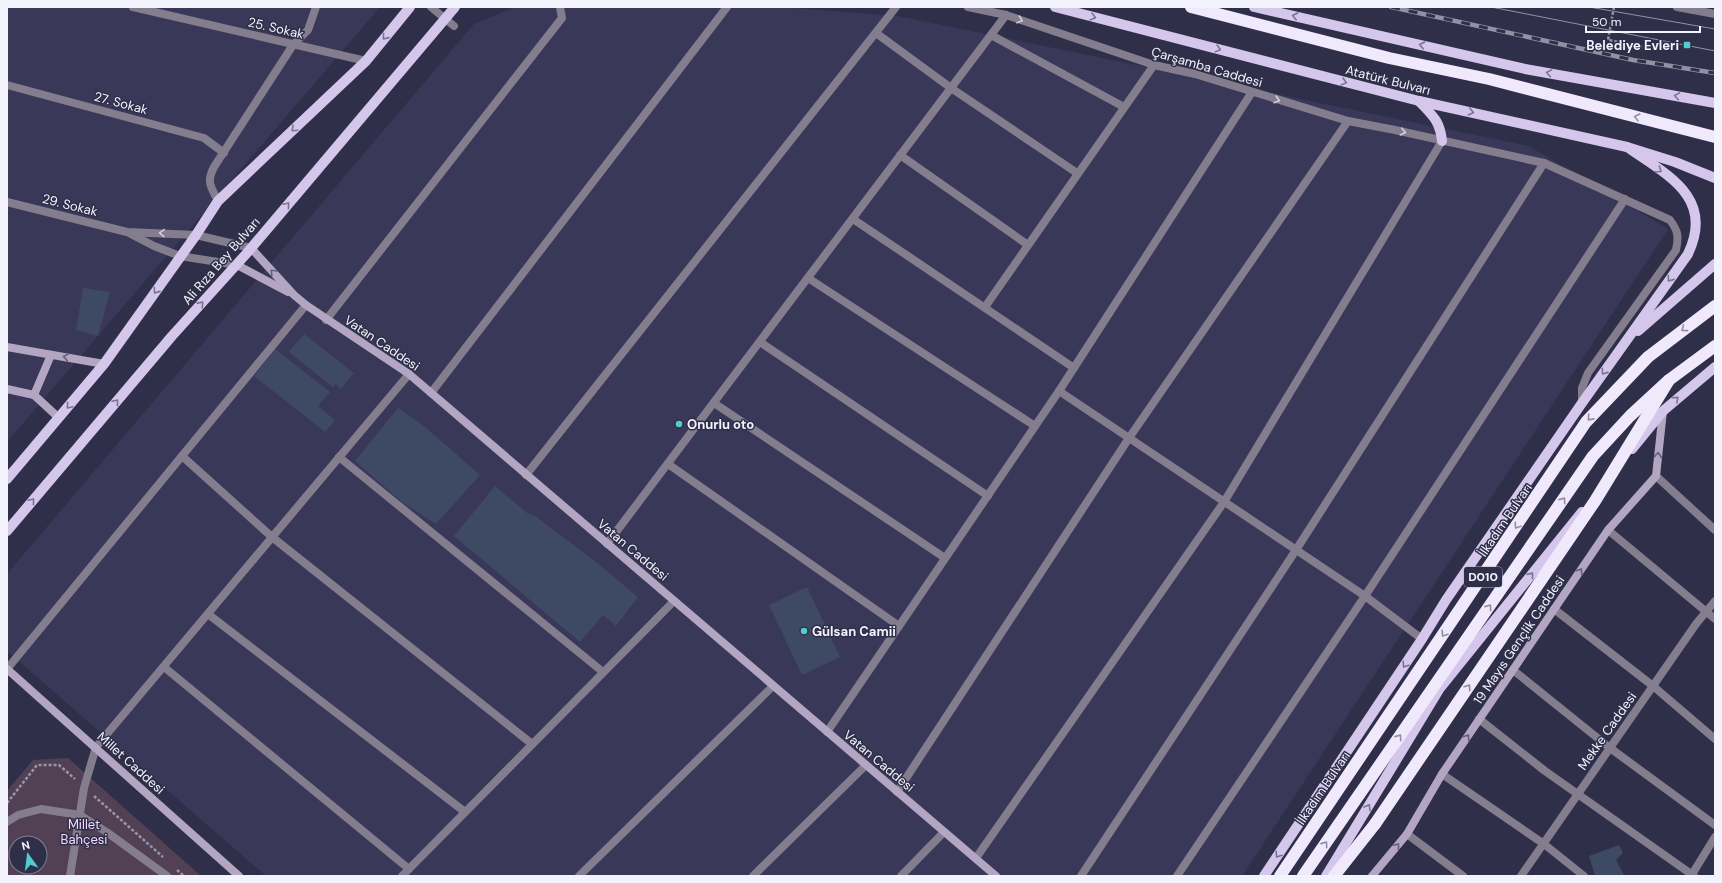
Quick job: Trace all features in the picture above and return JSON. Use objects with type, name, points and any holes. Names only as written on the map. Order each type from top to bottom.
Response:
[{"type":"highway","points":[[1191,7],[1389,58],[1489,79],[1715,138]]},
{"type":"highway","name":"İlkadım Bulvarı","points":[[1280,876],[1586,422],[1648,357],[1715,306]]},
{"type":"highway","name":"D010","points":[[1303,876],[1593,456],[1630,416],[1669,380],[1715,346]]},
{"type":"highway","points":[[1334,876],[1375,824],[1595,501],[1669,380]]},
{"type":"main road","points":[[7,479],[104,364],[196,235],[218,201],[366,61],[410,7]]},
{"type":"main road","name":"Ali Rıza Bey Bulvarı","points":[[7,531],[172,336],[237,265],[455,7]]},
{"type":"main road","name":"Atatürk Bulvarı","points":[[1055,7],[1418,101],[1627,147],[1675,162],[1715,178]]},
{"type":"main road","points":[[1254,7],[1525,69],[1715,103]]},
{"type":"main road","points":[[1418,101],[1432,115],[1440,127],[1442,141]]},
{"type":"main road","points":[[1626,341],[1688,254],[1692,245],[1696,224],[1692,203],[1680,186],[1627,147]]},
{"type":"main road","name":"Vatan Caddesi","points":[[251,248],[294,295],[326,320],[409,374],[996,876]]},
{"type":"main road","points":[[1626,341],[1715,264]]},
{"type":"main road","points":[[237,265],[294,295]]},
{"type":"main road","name":"İlkadım Bulvarı","points":[[1264,876],[1422,639],[1446,600],[1626,341]]},
{"type":"main road","points":[[7,347],[104,364]]},
{"type":"main road","points":[[34,395],[51,355]]},
{"type":"main road","points":[[1326,876],[1440,688],[1662,411],[1715,367]]},
{"type":"main road","points":[[7,389],[34,395],[59,418]]},
{"type":"main road","points":[[1656,476],[1662,411]]},
{"type":"main road","name":"19 Mayıs Gençlik Caddesi","points":[[1372,876],[1407,834],[1442,774],[1608,530],[1656,476]]},
{"type":"main road","name":"Millet Caddesi","points":[[7,669],[239,876]]},
{"type":"street","name":"25. Sokak","points":[[134,7],[366,61]]},
{"type":"street","points":[[218,201],[209,183],[209,175],[293,45],[308,30],[316,7]]},
{"type":"street","points":[[431,7],[454,26]]},
{"type":"street","points":[[326,320],[562,18],[560,7]]},
{"type":"street","points":[[430,393],[727,7]]},
{"type":"street","points":[[526,475],[896,7]]},
{"type":"street","name":"Çarşamba Caddesi","points":[[968,7],[1006,15],[1154,65],[1194,74],[1348,121],[1544,163],[1670,220],[1676,229],[1678,239],[1676,250],[1588,373],[1582,388],[1582,403]]},
{"type":"street","points":[[1677,7],[1715,14]]},
{"type":"street","points":[[608,544],[1006,15]]},
{"type":"street","points":[[876,33],[951,88],[1077,174]]},
{"type":"street","points":[[991,35],[1124,107]]},
{"type":"street","points":[[985,307],[1154,65]]},
{"type":"street","name":"27. Sokak","points":[[7,85],[204,138],[224,153]]},
{"type":"street","points":[[827,732],[1059,391],[1252,92]]},
{"type":"street","points":[[897,792],[1129,438],[1348,121]]},
{"type":"street","points":[[976,858],[1224,502],[1442,141]]},
{"type":"street","points":[[900,155],[1028,245]]},
{"type":"street","points":[[1081,876],[1296,550],[1544,163]]},
{"type":"street","points":[[1177,876],[1364,596],[1625,199]]},
{"type":"street","name":"29. Sokak","points":[[7,202],[127,232]]},
{"type":"street","points":[[853,219],[1074,368]]},
{"type":"street","points":[[127,232],[196,235],[251,248]]},
{"type":"street","points":[[127,232],[154,246],[180,256],[237,265]]},
{"type":"street","points":[[808,278],[1035,426]]},
{"type":"street","points":[[7,669],[306,305]]},
{"type":"street","points":[[760,342],[988,496]]},
{"type":"street","points":[[70,876],[84,788],[96,747],[409,374]]},
{"type":"street","points":[[1059,391],[1364,596],[1422,639]]},
{"type":"street","points":[[714,403],[945,558]]},
{"type":"street","points":[[182,456],[272,537],[532,744]]},
{"type":"street","points":[[339,457],[603,672]]},
{"type":"street","points":[[668,464],[899,626]]},
{"type":"street","points":[[1656,476],[1715,530]]},
{"type":"street","points":[[1608,530],[1715,619]]},
{"type":"street","points":[[402,876],[674,601]]},
{"type":"street","name":"Mekke Caddesi","points":[[1521,876],[1696,624],[1715,601]]},
{"type":"street","points":[[1554,609],[1653,686],[1715,739]]},
{"type":"street","points":[[208,614],[465,812]]},
{"type":"street","points":[[164,667],[409,869]]},
{"type":"street","points":[[1513,670],[1610,748],[1715,825]]},
{"type":"street","points":[[579,876],[774,686]]},
{"type":"street","points":[[1479,719],[1546,771],[1692,875],[1715,837]]},
{"type":"street","points":[[753,876],[866,765]]},
{"type":"street","points":[[1442,774],[1544,844],[1584,876]]},
{"type":"street","points":[[7,822],[18,816],[41,809],[80,815],[108,833],[167,876]]},
{"type":"street","points":[[901,876],[944,832]]},
{"type":"street","points":[[1407,834],[1463,876]]},
{"type":"path","points":[[1614,7],[1608,40],[1651,48]]},
{"type":"path","points":[[7,803],[37,765],[59,765],[167,860]]},
{"type":"path","points":[[172,866],[184,876]]},
{"type":"shaded area","points":[[7,7],[380,7],[7,442]]},
{"type":"shaded area","points":[[515,7],[780,7],[898,16],[1529,146],[1668,229],[1242,876],[266,876],[7,651],[7,574],[474,24]]},
{"type":"green space","name":"Millet Bahçesi","points":[[68,758],[201,876],[7,876],[7,791],[33,760]]},
{"type":"building","points":[[83,288],[110,292],[98,336],[76,330]]},
{"type":"building","points":[[304,334],[354,373],[341,389],[336,384],[333,387],[289,352]]},
{"type":"building","points":[[275,349],[330,392],[318,406],[335,420],[325,432],[254,376]]},
{"type":"building","points":[[398,408],[424,426],[480,475],[436,524],[402,502],[355,461]]},
{"type":"building","points":[[495,486],[527,513],[535,516],[591,558],[638,597],[616,626],[603,615],[580,642],[454,536]]},
{"type":"building","name":"Gülsan Camii","points":[[807,587],[840,657],[802,675],[769,605]]},
{"type":"building","points":[[1619,845],[1623,853],[1616,860],[1624,875],[1595,876],[1589,856]]},
{"type":"tram line","points":[[1491,7],[1715,51]]},
{"type":"tram line","points":[[1589,7],[1715,29]]},
{"type":"railway","points":[[1391,7],[1633,60],[1715,73]]},
{"type":"place","name":"Belediye Evleri","points":[[1687,45]]},
{"type":"place","name":"Onurlu oto","points":[[679,424]]},
{"type":"place","name":"Gülsan Camii","points":[[804,631]]}]
